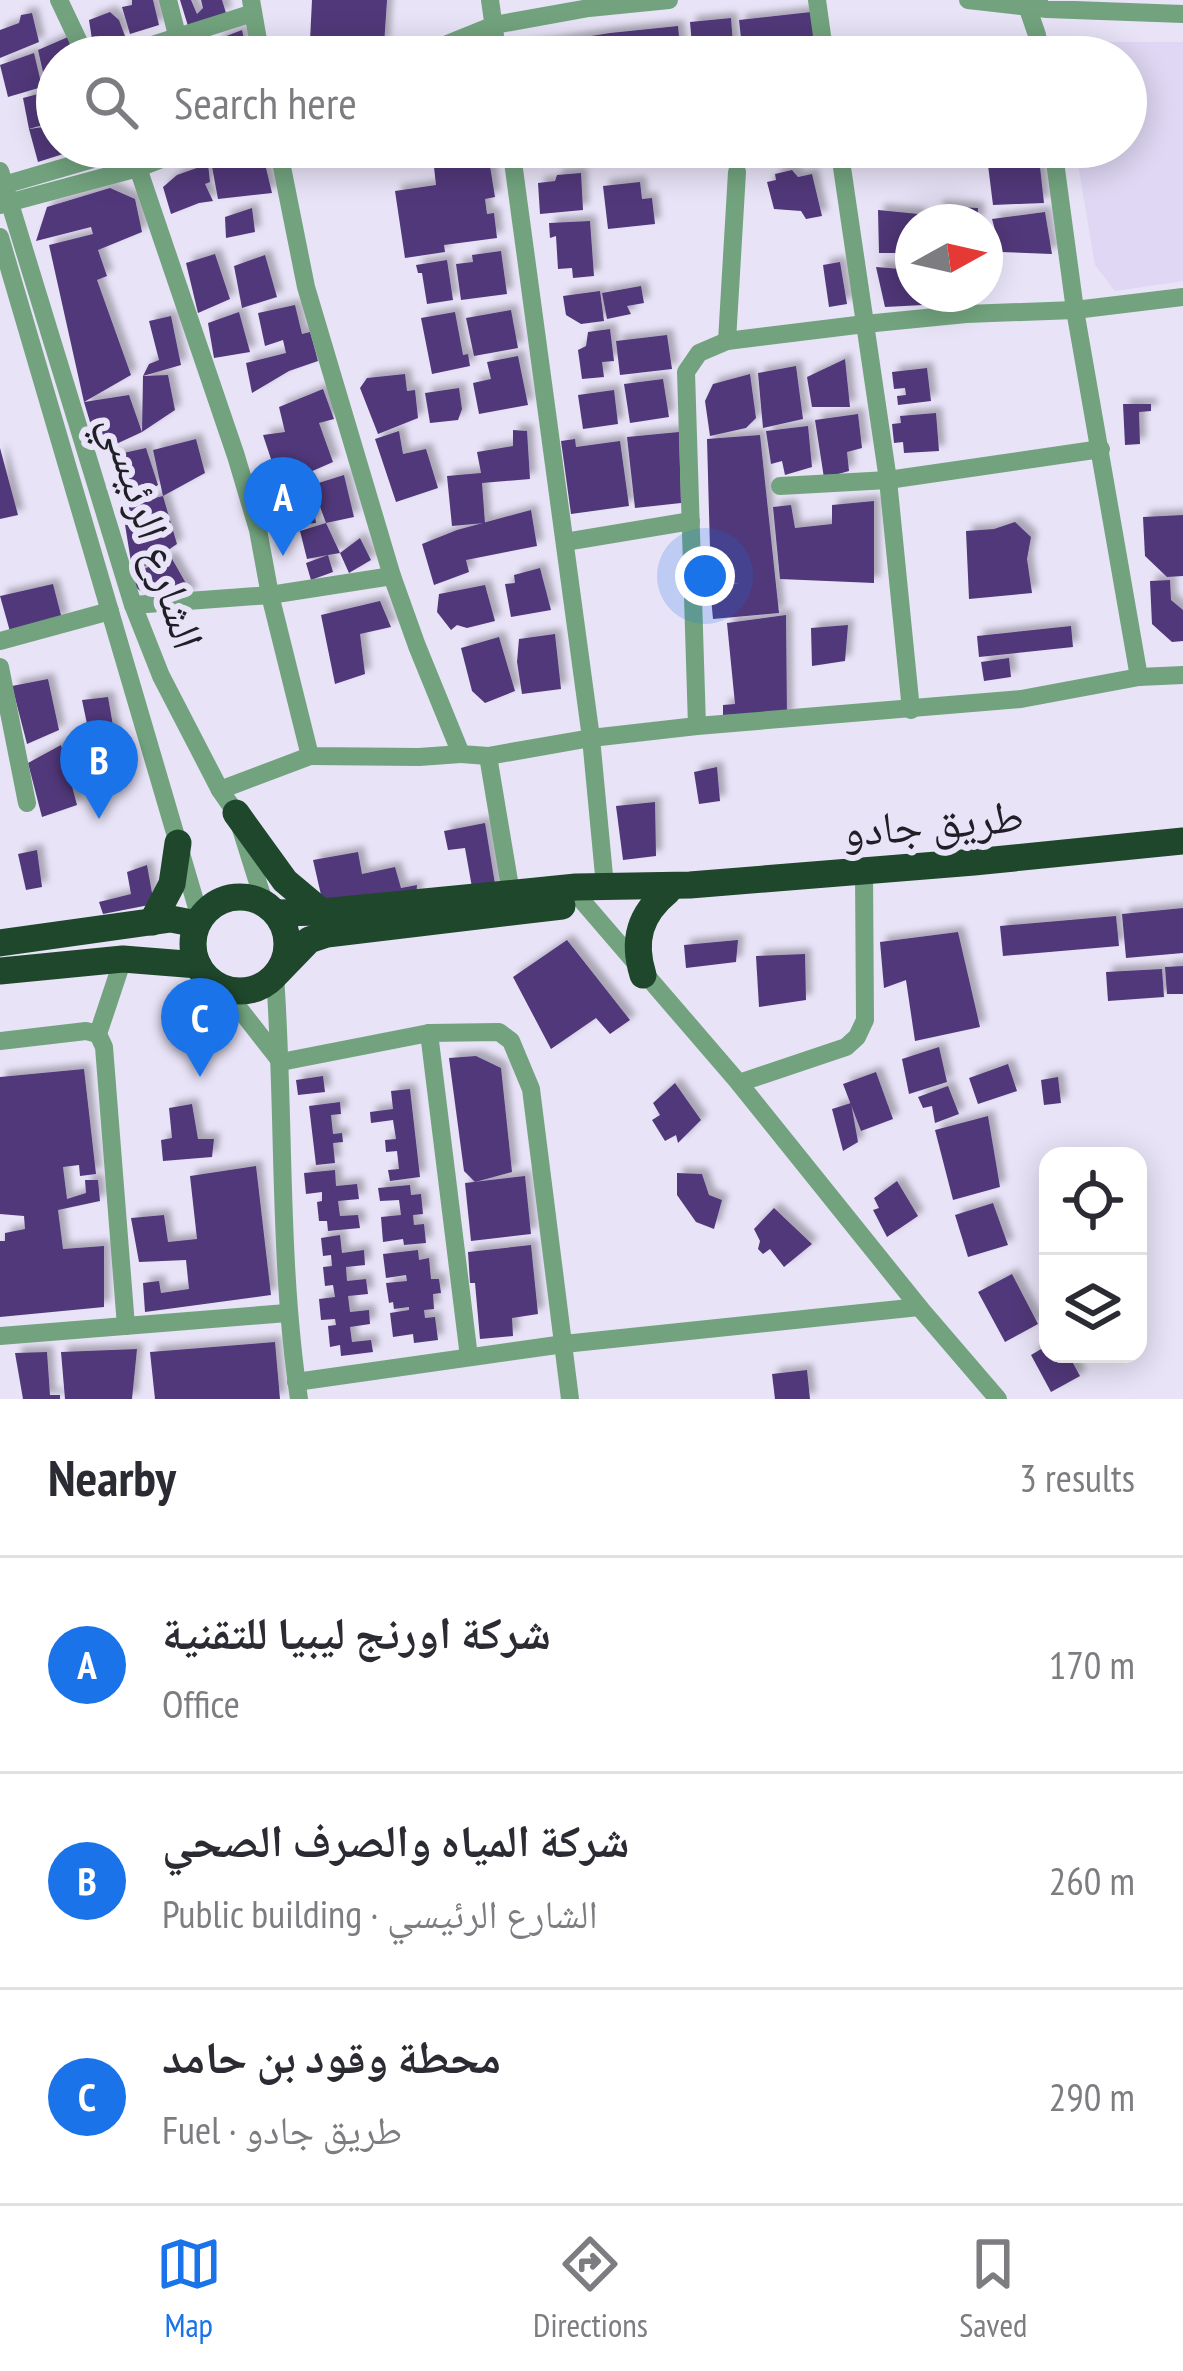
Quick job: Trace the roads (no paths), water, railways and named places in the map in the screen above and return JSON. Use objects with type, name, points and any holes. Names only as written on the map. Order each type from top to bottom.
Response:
[{"type":"highway","points":[[228,801],[285,881],[322,912]]},
{"type":"highway","name":"طريق جادو","points":[[270,908],[322,912],[511,892],[679,888],[1183,841]]},
{"type":"highway","points":[[152,922],[172,884],[178,842]]},
{"type":"highway","points":[[644,975],[637,938],[643,919],[653,903],[679,888]]},
{"type":"highway","name":"طريق جادو","points":[[277,974],[309,940],[327,934],[588,892]]},
{"type":"highway","points":[[241,896],[270,908],[286,933],[287,946],[277,974],[245,991],[223,988],[204,975],[193,945],[198,921],[229,897],[241,896]]},
{"type":"highway","points":[[0,944],[152,922],[198,921]]},
{"type":"highway","points":[[0,971],[122,959],[198,965]]},
{"type":"street","points":[[58,0],[76,36]]},
{"type":"street","points":[[168,0],[177,35]]},
{"type":"street","points":[[490,0],[495,36]]},
{"type":"street","points":[[467,36],[494,25],[589,8],[669,0]]},
{"type":"street","points":[[817,0],[823,36]]},
{"type":"street","points":[[968,0],[1183,14]]},
{"type":"street","points":[[1036,4],[1037,36]]},
{"type":"street","points":[[174,36],[252,6],[257,36]]},
{"type":"street","points":[[3,189],[67,168]]},
{"type":"street","points":[[282,168],[306,287],[392,576],[460,754]]},
{"type":"street","points":[[514,168],[591,738],[588,892],[644,975],[739,1083],[998,1399]]},
{"type":"street","points":[[842,168],[888,480],[911,710]]},
{"type":"street","points":[[1056,168],[1075,310],[1139,677]]},
{"type":"street","points":[[3,189],[138,169],[258,530],[310,756]]},
{"type":"street","points":[[727,341],[737,172]]},
{"type":"street","name":"الشارع الرئيسي","points":[[3,189],[133,605],[160,676],[228,801],[270,908]]},
{"type":"street","name":"الشارع الرئيسي","points":[[0,237],[198,921]]},
{"type":"street","points":[[697,726],[686,372],[699,352],[727,341],[865,324],[1075,310],[1183,297]]},
{"type":"street","points":[[780,486],[888,480],[1101,448]]},
{"type":"street","points":[[565,542],[691,521]]},
{"type":"street","points":[[133,605],[270,595],[392,576]]},
{"type":"street","points":[[0,641],[110,611]]},
{"type":"street","points":[[0,667],[27,803]]},
{"type":"street","points":[[228,801],[310,756],[488,756],[697,726],[1022,699],[1139,677],[1183,674]]},
{"type":"street","points":[[488,756],[511,892]]},
{"type":"street","points":[[739,1083],[846,1048],[857,1036],[865,1020],[864,871]]},
{"type":"street","points":[[122,959],[98,1034],[104,1047],[126,1326]]},
{"type":"street","points":[[277,974],[287,1313],[297,1390],[563,1344],[919,1307]]},
{"type":"street","points":[[223,988],[281,1062]]},
{"type":"street","points":[[0,1041],[86,1030],[98,1034]]},
{"type":"street","points":[[281,1062],[429,1033],[499,1032],[512,1041],[531,1089],[571,1399]]},
{"type":"street","points":[[429,1033],[469,1358]]},
{"type":"street","points":[[0,1336],[287,1313]]},
{"type":"place","name":"شركة اورنج ليبيا للتقنية","points":[[283,556]]},
{"type":"place","name":"شركة المياه والصرف الصحي","points":[[99,819]]},
{"type":"place","name":"محطة وقود بن حامد","points":[[200,1077]]}]
